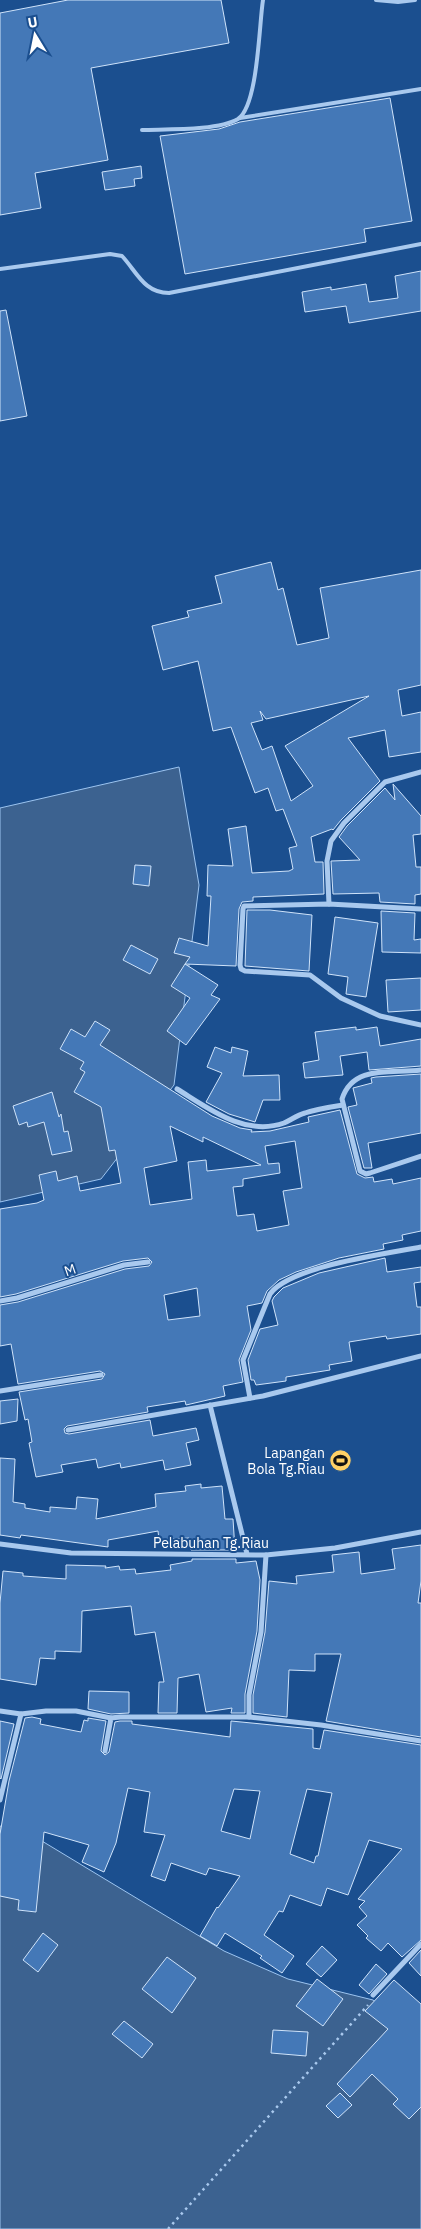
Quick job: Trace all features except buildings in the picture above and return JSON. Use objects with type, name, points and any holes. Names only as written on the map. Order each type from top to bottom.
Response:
[{"type":"street","points":[[329,904],[327,861],[331,841],[344,822],[385,782],[421,772]]},
{"type":"street","points":[[421,910],[329,904],[243,907],[241,969],[245,971],[310,975],[342,998],[380,1016],[421,1025]]},
{"type":"street","points":[[421,1070],[401,1073],[373,1073],[354,1079],[345,1089],[343,1105],[360,1171],[366,1174],[421,1156]]},
{"type":"street","points":[[176,1089],[238,1123],[260,1127],[283,1123],[304,1113],[343,1105]]},
{"type":"street","points":[[250,1398],[243,1360],[275,1288],[311,1270],[421,1247]]},
{"type":"street","name":"M","points":[[0,1301],[17,1298],[124,1265],[148,1262]]},
{"type":"street","points":[[68,1430],[250,1398],[421,1356]]},
{"type":"street","points":[[0,1391],[101,1375]]},
{"type":"street","points":[[210,1405],[247,1554]]},
{"type":"street","name":"Pelabuhan Tg.Riau","points":[[0,1544],[71,1553],[266,1555],[335,1548],[421,1532]]},
{"type":"street","points":[[248,1717],[249,1695],[261,1632],[266,1555]]},
{"type":"street","points":[[0,1711],[21,1714],[46,1711],[76,1711],[111,1718],[248,1717],[321,1724],[421,1741]]},
{"type":"street","points":[[0,1800],[21,1714]]},
{"type":"street","points":[[105,1751],[111,1718]]},
{"type":"street","points":[[373,1998],[421,1944]]},
{"type":"lane","points":[[240,118],[249,103],[256,72],[262,0]]},
{"type":"lane","points":[[376,0],[398,2],[415,0]]},
{"type":"lane","points":[[142,130],[200,127],[230,122],[240,118],[421,89]]},
{"type":"lane","points":[[0,268],[110,254],[122,256],[150,289],[160,293],[170,293],[421,244]]},
{"type":"path","points":[[168,2229],[373,1998]]},
{"type":"water","points":[[179,767],[199,885],[174,1085],[101,1179],[0,1202],[0,808]]},
{"type":"water","points":[[0,1826],[32,1835],[224,1951],[288,1979],[373,2000],[421,2037],[421,2229],[0,2229]]},
{"type":"place","name":"Lapangan Bola Tg.Riau","points":[[341,1461]]}]
